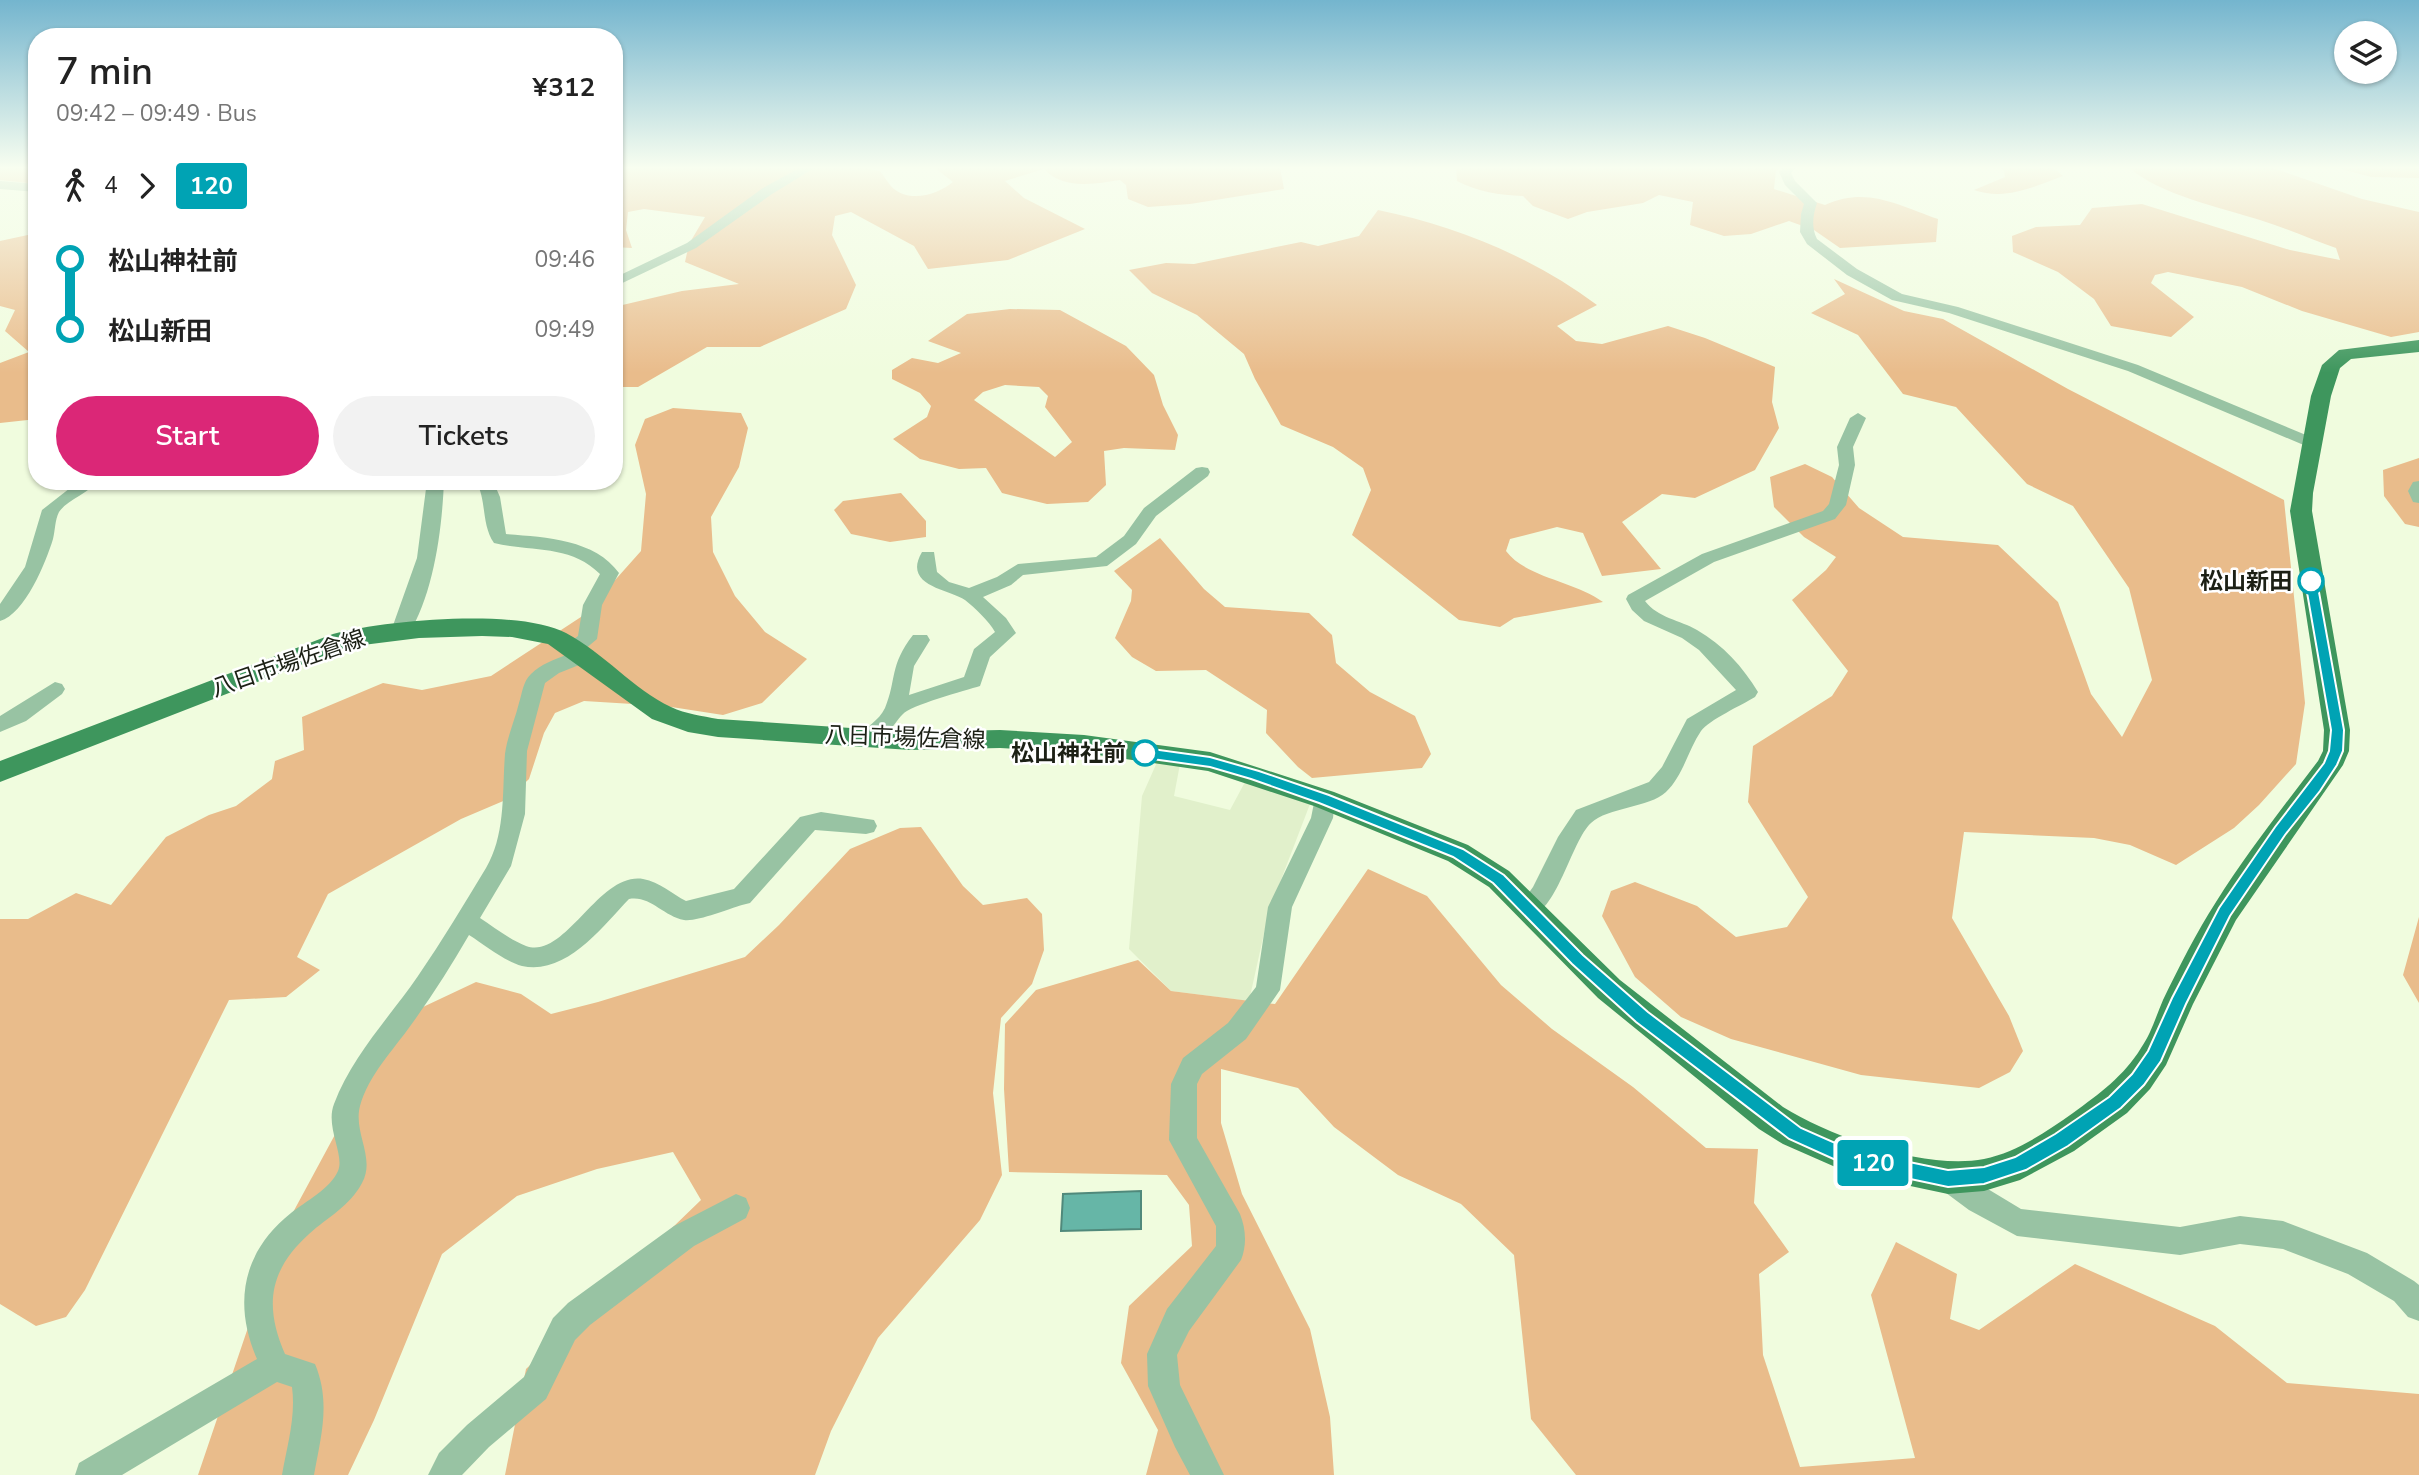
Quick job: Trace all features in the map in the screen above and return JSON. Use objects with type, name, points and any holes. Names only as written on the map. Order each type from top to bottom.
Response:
[{"type":"main road","name":"八日市場佐倉線","points":[[0,772],[321,647],[355,637],[401,631],[529,629],[557,638],[647,704],[688,723],[718,728],[910,741],[1000,739],[1084,744],[1210,762],[1324,799],[1475,862],[1499,879],[1530,908],[1609,989],[1771,1118],[1795,1133],[1849,1157],[1948,1178],[1984,1175],[2020,1164],[2062,1140],[2104,1110],[2138,1079],[2155,1055],[2178,1002],[2225,912],[2280,831],[2330,765],[2336,751],[2337,730],[2301,511],[2312,443],[2331,365],[2346,354],[2419,346]]},
{"type":"street","points":[[623,279],[660,262],[705,236]]},
{"type":"street","points":[[1809,236],[1831,258],[1881,290],[1911,302],[1953,310],[2133,368],[2312,443]]},
{"type":"street","points":[[1530,908],[1542,893],[1566,842],[1584,816],[1657,789],[1670,771],[1694,724],[1748,692],[1737,673],[1719,658],[1691,635],[1648,615],[1637,605],[1635,598],[1708,558],[1829,515],[1838,505],[1847,465],[1845,447],[1858,418]]},
{"type":"street","points":[[970,596],[1004,581],[1018,570],[1101,562],[1130,540],[1150,512],[1202,472]]},
{"type":"street","points":[[2419,486],[2419,498]]},
{"type":"street","points":[[0,615],[15,600],[46,539],[51,510],[78,490]]},
{"type":"street","points":[[401,631],[427,549],[436,490]]},
{"type":"street","points":[[275,1366],[265,1343],[257,1312],[258,1288],[268,1263],[281,1243],[337,1195],[352,1175],[354,1158],[346,1135],[346,1107],[360,1076],[428,982],[499,866],[508,844],[514,814],[516,751],[533,686],[543,673],[577,652],[587,639],[589,611],[598,589],[610,573],[602,563],[552,544],[500,539],[495,531],[495,506],[488,490]]},
{"type":"street","points":[[895,707],[973,681],[981,654],[1006,633],[999,622],[970,596],[942,586],[928,574],[928,556]]},
{"type":"street","points":[[869,738],[888,720],[895,707],[906,656],[920,640]]},
{"type":"street","points":[[0,725],[19,716],[55,690]]},
{"type":"street","points":[[1208,1475],[1186,1436],[1164,1386],[1163,1375],[1162,1354],[1178,1320],[1231,1250],[1230,1224],[1183,1140],[1184,1084],[1192,1066],[1237,1031],[1268,990],[1280,907],[1322,818],[1324,799]]},
{"type":"street","points":[[467,922],[523,956],[545,956],[564,946],[621,892],[630,888],[646,888],[686,911],[734,901],[742,896],[808,823],[821,820],[866,826]]},
{"type":"street","points":[[1948,1178],[2017,1222],[2180,1241],[2240,1230],[2283,1235],[2357,1263],[2404,1291],[2419,1306]]},
{"type":"street","points":[[444,1475],[450,1464],[478,1436],[535,1388],[564,1329],[579,1314],[684,1236],[736,1208]]},
{"type":"street","points":[[91,1475],[275,1366],[304,1375],[308,1384],[310,1399],[298,1475]]},
{"type":"shaded area","points":[[28,236],[28,351],[5,331],[15,310],[0,306],[0,241]]},
{"type":"shaded area","points":[[623,236],[628,236],[632,248],[623,248]]},
{"type":"shaded area","points":[[694,236],[832,236],[856,285],[846,309],[760,347],[707,347],[638,387],[623,387],[623,305],[682,291],[739,284],[685,262]]},
{"type":"shaded area","points":[[895,236],[1068,236],[1008,260],[928,269],[914,246]]},
{"type":"shaded area","points":[[1359,236],[1469,236],[1520,258],[1597,305],[1557,326],[1576,341],[1602,344],[1668,326],[1775,367],[1772,402],[1779,428],[1755,470],[1695,498],[1662,494],[1622,522],[1661,569],[1602,576],[1583,533],[1557,527],[1510,539],[1506,551],[1526,567],[1603,602],[1514,618],[1500,627],[1459,620],[1352,535],[1371,490],[1363,468],[1333,447],[1281,425],[1244,354],[1197,315],[1152,293],[1129,270],[1166,263],[1194,264],[1301,242],[1318,246]]},
{"type":"shaded area","points":[[1822,236],[1937,236],[1936,242],[1840,248]]},
{"type":"shaded area","points":[[2012,236],[2244,236],[2290,250],[2340,260],[2336,248],[2304,236],[2419,236],[2419,332],[2391,337],[2302,311],[2242,287],[2168,272],[2155,275],[2151,283],[2194,317],[2171,337],[2111,326],[2094,299],[2058,272],[2013,252]]},
{"type":"shaded area","points":[[1834,279],[1904,311],[1943,319],[2068,389],[2284,500],[2305,703],[2296,764],[2234,828],[2176,865],[2130,845],[2094,838],[1964,832],[1952,918],[2009,1016],[2023,1051],[2010,1072],[1979,1088],[1861,1075],[1731,1039],[1681,1017],[1635,977],[1602,916],[1611,891],[1635,882],[1697,906],[1736,937],[1787,927],[1808,897],[1748,802],[1753,746],[1832,696],[1848,671],[1792,600],[1826,570],[1836,557],[1804,537],[1774,507],[1770,477],[1805,464],[1832,477],[1859,508],[1903,537],[1998,545],[2058,602],[2091,694],[2122,737],[2152,680],[2129,588],[2073,506],[2027,484],[1956,407],[1903,394],[1858,335],[1811,313],[1845,294]]},
{"type":"shaded area","points":[[1010,309],[1060,310],[1126,346],[1154,375],[1163,405],[1178,435],[1175,450],[1124,448],[1104,451],[1106,485],[1088,502],[1047,504],[1002,493],[986,468],[959,469],[920,459],[893,439],[927,417],[931,406],[920,393],[892,379],[892,370],[912,358],[938,363],[961,353],[928,341],[967,314]],"holes":[[[1005,385],[1039,387],[1048,396],[1045,407],[1072,442],[1055,457],[974,400],[983,392]]]},
{"type":"shaded area","points":[[28,352],[28,420],[0,423],[0,363]]},
{"type":"shaded area","points":[[673,408],[741,413],[748,428],[739,467],[711,517],[713,552],[735,596],[765,632],[807,659],[762,703],[723,715],[665,706],[584,701],[555,713],[544,733],[529,779],[508,799],[461,819],[328,894],[297,957],[320,970],[286,997],[229,1000],[85,1290],[66,1317],[36,1326],[0,1304],[0,919],[28,919],[76,893],[111,905],[166,837],[209,815],[236,806],[272,779],[275,761],[304,750],[302,717],[383,683],[422,690],[491,676],[584,615],[641,551],[646,494],[635,445],[645,419]]},
{"type":"shaded area","points":[[2419,458],[2419,527],[2405,524],[2384,496],[2383,470]]},
{"type":"shaded area","points":[[901,493],[926,521],[926,537],[890,542],[851,534],[834,510],[843,501]]},
{"type":"shaded area","points":[[1160,538],[1204,589],[1225,607],[1309,613],[1332,635],[1336,663],[1370,692],[1415,716],[1431,754],[1422,768],[1312,778],[1266,733],[1267,710],[1206,670],[1156,671],[1132,657],[1115,638],[1131,601],[1132,590],[1114,571]]},
{"type":"shaded area","points":[[1158,760],[1180,764],[1174,796],[1230,810],[1245,782],[1310,804],[1269,911],[1249,1001],[1171,991],[1129,949],[1142,796]]},
{"type":"shaded area","points":[[921,827],[963,886],[983,905],[1027,898],[1042,914],[1044,950],[1032,984],[1001,1018],[993,1093],[1002,1175],[980,1220],[878,1338],[831,1431],[815,1475],[505,1475],[526,1369],[701,1200],[673,1152],[597,1169],[517,1196],[442,1254],[374,1420],[348,1475],[198,1475],[277,1242],[365,1079],[406,1015],[476,982],[521,994],[551,1014],[745,957],[850,849],[900,828]]},
{"type":"shaded area","points":[[1368,869],[1427,896],[1501,985],[1552,1029],[1633,1087],[1706,1148],[1758,1149],[1754,1203],[1789,1252],[1759,1274],[1763,1355],[1800,1467],[1915,1458],[1871,1295],[1896,1242],[1957,1274],[1950,1319],[1979,1330],[2075,1264],[2215,1326],[2287,1383],[2419,1394],[2419,1475],[1576,1475],[1531,1419],[1514,1255],[1461,1204],[1398,1175],[1334,1127],[1298,1088],[1221,1069],[1221,1123],[1242,1194],[1310,1329],[1330,1417],[1334,1475],[1146,1475],[1158,1430],[1121,1363],[1129,1306],[1192,1246],[1189,1205],[1167,1175],[1009,1172],[1004,1089],[1005,1024],[1036,990],[1138,960],[1171,991],[1275,1004]]},
{"type":"shaded area","points":[[2419,917],[2419,1003],[2403,975]]},
{"type":"water","points":[[1141,1191],[1141,1229],[1061,1231],[1063,1194]]},
{"type":"bus line","name":"120","points":[[1145,753],[1210,762],[1254,775],[1324,799],[1458,853],[1499,879],[1577,959],[1642,1017],[1771,1118],[1795,1133],[1849,1157],[1918,1173],[1948,1178],[1984,1175],[2020,1164],[2062,1140],[2115,1102],[2138,1079],[2155,1055],[2178,1002],[2225,912],[2280,831],[2330,765],[2336,751],[2337,730],[2311,581]]},
{"type":"place","name":"松山新田","points":[[2311,581]]},
{"type":"place","name":"松山神社前","points":[[1145,753]]}]
